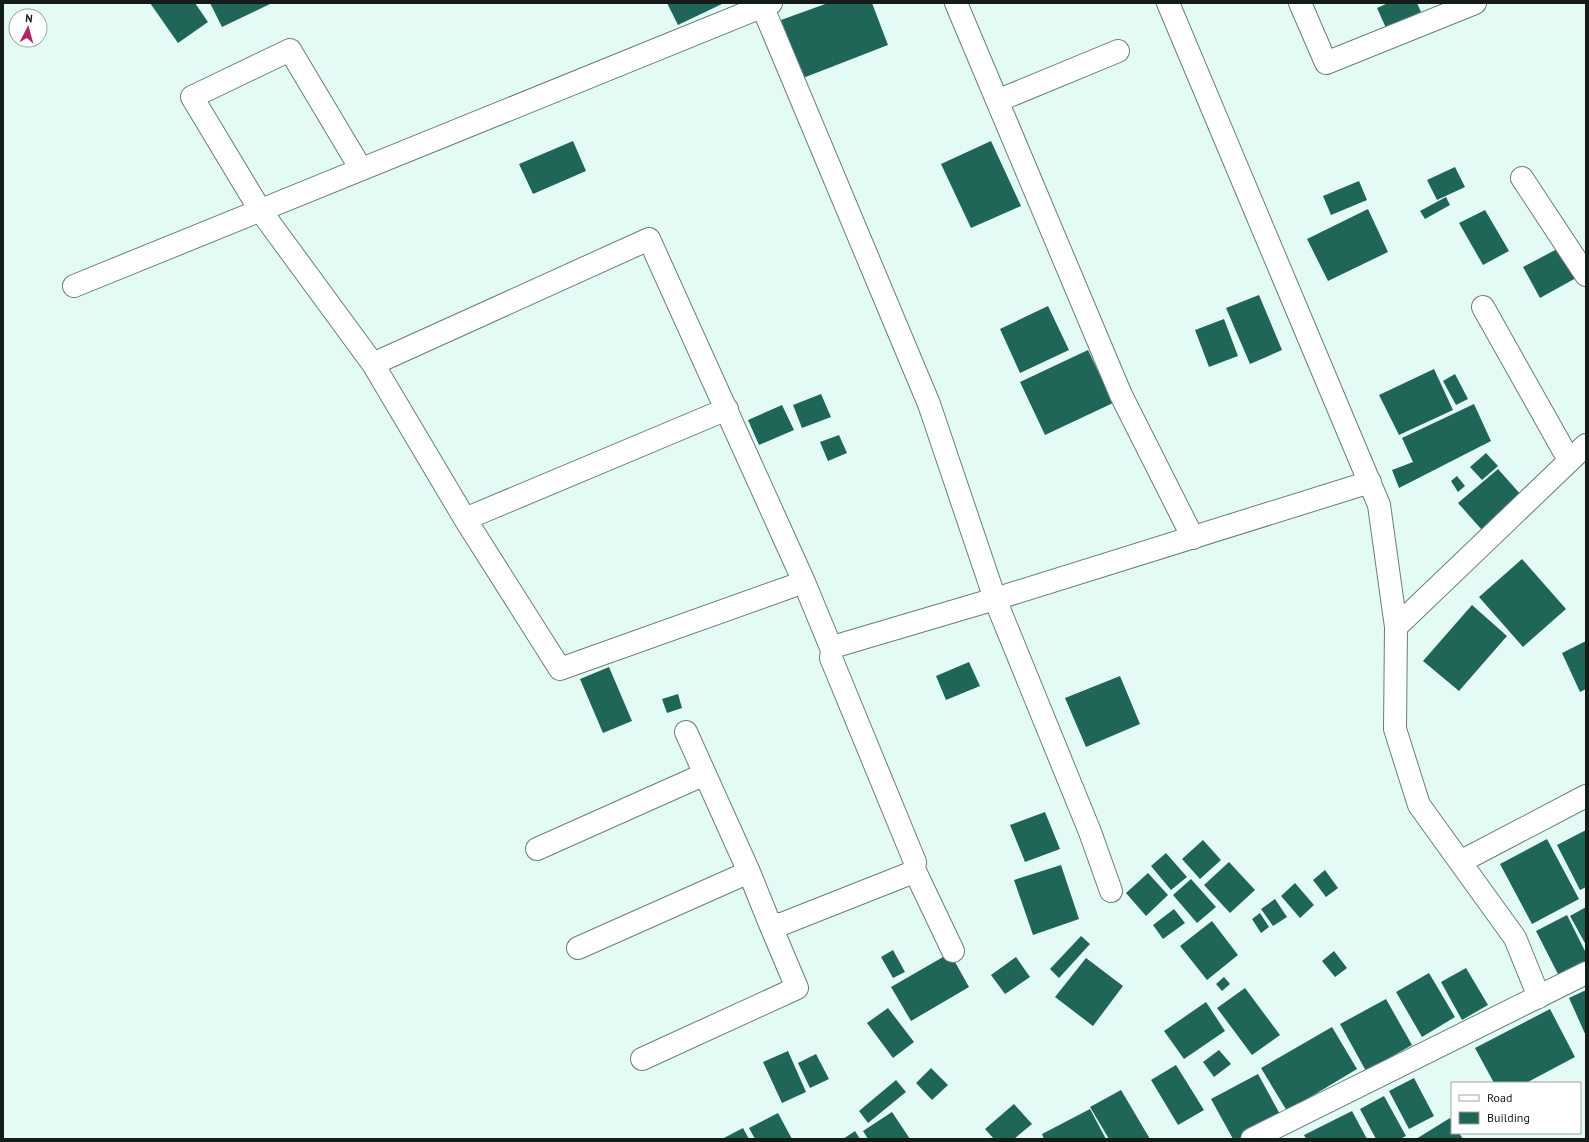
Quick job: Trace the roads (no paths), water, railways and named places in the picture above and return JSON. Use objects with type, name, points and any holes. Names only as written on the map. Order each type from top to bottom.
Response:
[{"type":"street","points":[[956,3],[1121,395],[1193,538]]},
{"type":"street","points":[[1168,3],[1379,505],[1396,627],[1395,729],[1419,805],[1516,938],[1539,997]]},
{"type":"street","points":[[1300,3],[1326,63],[1435,10],[1475,3]]},
{"type":"street","points":[[74,286],[765,4],[929,404],[995,599],[1090,832],[1111,891]]},
{"type":"street","points":[[361,169],[290,50],[192,97],[260,210],[373,364],[465,519],[560,669],[804,582]]},
{"type":"street","points":[[997,100],[1118,51]]},
{"type":"street","points":[[1522,178],[1586,275]]},
{"type":"street","points":[[373,364],[650,239],[804,582],[832,650],[831,658],[915,862],[914,869],[953,951]]},
{"type":"street","points":[[1483,307],[1570,460]]},
{"type":"street","points":[[465,519],[727,409]]},
{"type":"street","points":[[1396,627],[1586,445]]},
{"type":"street","points":[[832,650],[836,646],[995,599],[1370,482]]},
{"type":"street","points":[[642,1059],[797,988],[749,872],[686,732]]},
{"type":"street","points":[[537,848],[705,774]]},
{"type":"street","points":[[1460,862],[1586,796]]},
{"type":"street","points":[[770,924],[782,924],[911,873],[914,869]]},
{"type":"street","points":[[578,948],[749,872]]},
{"type":"street","points":[[1252,1139],[1586,973]]}]
